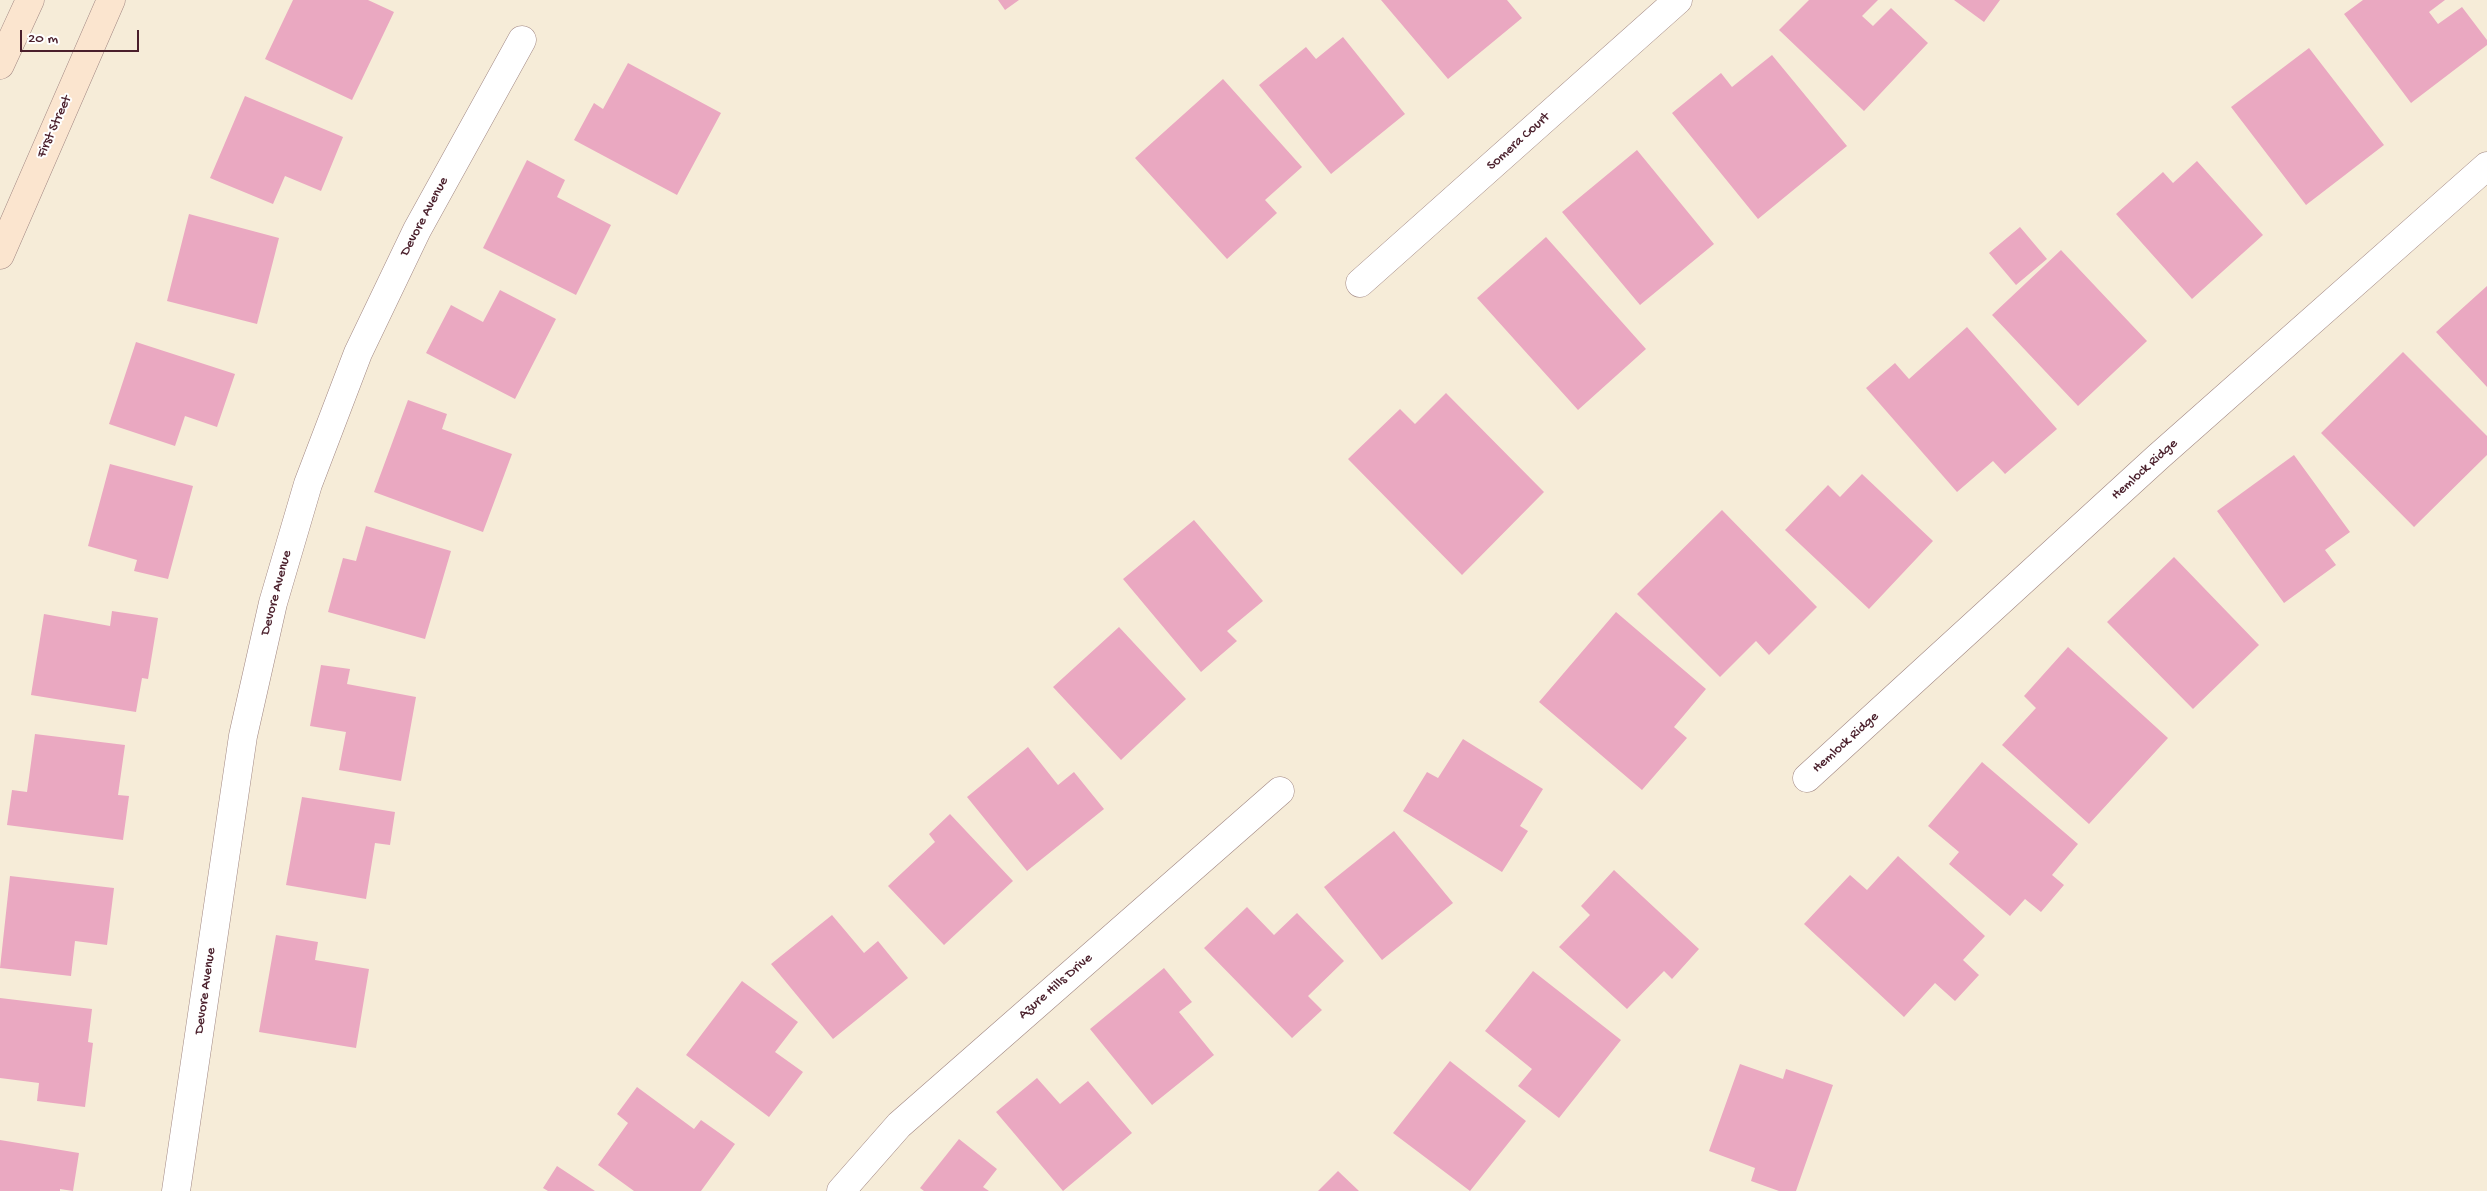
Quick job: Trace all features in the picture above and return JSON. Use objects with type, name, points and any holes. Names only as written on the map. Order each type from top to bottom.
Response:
[{"type":"main road","points":[[0,65],[30,0]]},
{"type":"main road","name":"First Street","points":[[0,255],[111,0]]},
{"type":"street","name":"Somera Court","points":[[1360,284],[1678,0]]},
{"type":"street","name":"Devore Avenue","points":[[176,1191],[243,736],[272,603],[308,484],[358,352],[416,230],[522,40]]},
{"type":"street","name":"Hemlock Ridge","points":[[1808,778],[2158,457],[2487,166]]},
{"type":"street","name":"Azure Hills Drive","points":[[841,1191],[899,1125],[1280,791]]},
{"type":"building","points":[[293,0],[368,0],[394,12],[352,100],[265,59]]},
{"type":"building","points":[[998,0],[1019,0],[1005,10]]},
{"type":"building","points":[[1381,0],[1507,0],[1522,18],[1448,79]]},
{"type":"building","points":[[1809,0],[1878,0],[1862,16],[1873,26],[1891,8],[1928,43],[1864,111],[1779,30]]},
{"type":"building","points":[[1954,0],[2000,0],[1984,22]]},
{"type":"building","points":[[2363,0],[2445,0],[2429,12],[2438,24],[2462,7],[2487,40],[2487,45],[2411,103],[2344,14]]},
{"type":"building","points":[[1343,37],[1405,114],[1331,174],[1259,85],[1306,47],[1316,59]]},
{"type":"building","points":[[2309,48],[2384,145],[2306,205],[2231,107]]},
{"type":"building","points":[[1772,55],[1847,146],[1758,219],[1672,113],[1721,73],[1732,87]]},
{"type":"building","points":[[628,63],[721,113],[677,195],[574,140],[594,103],[603,109]]},
{"type":"building","points":[[1223,79],[1302,167],[1265,200],[1277,213],[1227,259],[1135,158]]},
{"type":"building","points":[[245,96],[343,137],[321,191],[285,176],[273,204],[210,178]]},
{"type":"building","points":[[1637,150],[1714,244],[1640,305],[1562,212]]},
{"type":"building","points":[[527,160],[565,180],[557,197],[611,225],[576,295],[483,248]]},
{"type":"building","points":[[2197,161],[2263,235],[2192,299],[2116,214],[2163,172],[2173,183]]},
{"type":"building","points":[[189,214],[279,238],[257,324],[167,301]]},
{"type":"building","points":[[2020,227],[2047,259],[2016,285],[1989,253]]},
{"type":"building","points":[[1546,237],[1646,349],[1578,410],[1477,298]]},
{"type":"building","points":[[2061,250],[2147,341],[2078,406],[1992,315]]},
{"type":"building","points":[[2487,286],[2487,387],[2436,332]]},
{"type":"building","points":[[500,290],[556,319],[515,399],[426,353],[451,305],[483,322]]},
{"type":"building","points":[[1967,327],[2057,429],[2005,474],[1993,461],[1957,492],[1866,388],[1895,363],[1909,379]]},
{"type":"building","points":[[136,342],[235,374],[217,427],[185,416],[175,446],[109,424]]},
{"type":"building","points":[[2403,352],[2487,436],[2487,455],[2414,527],[2321,433]]},
{"type":"building","points":[[1446,393],[1544,492],[1462,575],[1348,459],[1400,409],[1415,424]]},
{"type":"building","points":[[408,400],[447,414],[442,429],[512,454],[483,532],[374,492]]},
{"type":"building","points":[[2294,455],[2350,532],[2325,550],[2336,565],[2284,603],[2217,511]]},
{"type":"building","points":[[110,464],[193,486],[168,579],[134,571],[137,560],[88,546]]},
{"type":"building","points":[[1862,474],[1933,541],[1869,609],[1785,530],[1828,485],[1840,497]]},
{"type":"building","points":[[1722,510],[1817,607],[1769,655],[1756,641],[1720,677],[1637,594]]},
{"type":"building","points":[[1194,520],[1263,601],[1227,631],[1237,641],[1201,672],[1123,579]]},
{"type":"building","points":[[366,526],[451,551],[425,639],[328,612],[343,558],[356,561]]},
{"type":"building","points":[[2174,557],[2259,645],[2193,709],[2107,622]]},
{"type":"building","points":[[112,611],[158,618],[148,679],[142,678],[136,712],[31,695],[44,614],[110,626]]},
{"type":"building","points":[[1616,612],[1706,689],[1674,727],[1687,738],[1642,790],[1539,702]]},
{"type":"building","points":[[1119,627],[1186,699],[1121,760],[1053,687]]},
{"type":"building","points":[[2068,647],[2168,738],[2089,824],[2002,745],[2036,708],[2024,696]]},
{"type":"building","points":[[321,665],[350,669],[347,684],[416,697],[401,781],[339,770],[346,732],[310,726]]},
{"type":"building","points":[[35,734],[125,745],[118,795],[129,796],[123,840],[7,825],[12,790],[27,792]]},
{"type":"building","points":[[1463,739],[1543,789],[1520,826],[1528,831],[1502,872],[1403,811],[1427,772],[1438,778]]},
{"type":"building","points":[[1028,747],[1058,785],[1074,772],[1104,809],[1027,871],[967,797]]},
{"type":"building","points":[[1982,762],[2078,844],[2052,875],[2064,885],[2041,912],[2025,899],[2010,916],[1949,864],[1959,852],[1928,826]]},
{"type":"building","points":[[302,797],[395,812],[390,845],[375,843],[366,899],[286,885]]},
{"type":"building","points":[[950,814],[1013,881],[944,945],[888,886],[935,842],[929,834]]},
{"type":"building","points":[[1394,831],[1453,903],[1382,960],[1324,887]]},
{"type":"building","points":[[1898,856],[1985,936],[1963,960],[1979,975],[1955,1001],[1935,983],[1904,1017],[1804,924],[1850,875],[1867,890]]},
{"type":"building","points":[[1614,870],[1699,949],[1672,979],[1664,971],[1627,1009],[1559,947],[1590,915],[1581,906]]},
{"type":"building","points":[[10,876],[114,888],[107,945],[75,941],[71,976],[0,968]]},
{"type":"building","points":[[1247,907],[1274,935],[1297,913],[1344,961],[1308,996],[1322,1010],[1292,1038],[1204,948]]},
{"type":"building","points":[[832,915],[864,953],[878,941],[908,978],[833,1039],[771,964]]},
{"type":"building","points":[[276,935],[318,942],[315,960],[369,969],[356,1048],[259,1032]]},
{"type":"building","points":[[1164,968],[1192,1002],[1179,1012],[1214,1055],[1152,1105],[1090,1029]]},
{"type":"building","points":[[1533,971],[1621,1040],[1559,1118],[1518,1086],[1532,1069],[1485,1031]]},
{"type":"building","points":[[742,981],[798,1022],[775,1052],[803,1072],[769,1117],[686,1055]]},
{"type":"building","points":[[0,998],[92,1009],[88,1042],[93,1043],[85,1107],[37,1101],[39,1083],[0,1078]]},
{"type":"building","points":[[1450,1061],[1526,1121],[1470,1191],[1393,1133]]},
{"type":"building","points":[[1740,1064],[1783,1079],[1786,1069],[1833,1085],[1796,1191],[1779,1191],[1751,1181],[1755,1168],[1709,1151]]},
{"type":"building","points":[[1037,1078],[1060,1104],[1088,1081],[1132,1133],[1063,1191],[996,1112]]},
{"type":"building","points":[[637,1087],[694,1129],[701,1120],[735,1144],[701,1191],[634,1191],[598,1165],[628,1123],[617,1114]]},
{"type":"building","points":[[959,1139],[997,1169],[983,1187],[989,1191],[924,1191],[920,1188]]},
{"type":"building","points":[[0,1140],[79,1153],[73,1191],[60,1189],[60,1191],[0,1191]]},
{"type":"building","points":[[557,1166],[595,1191],[548,1191],[543,1188]]},
{"type":"building","points":[[1338,1171],[1359,1191],[1318,1191]]}]
